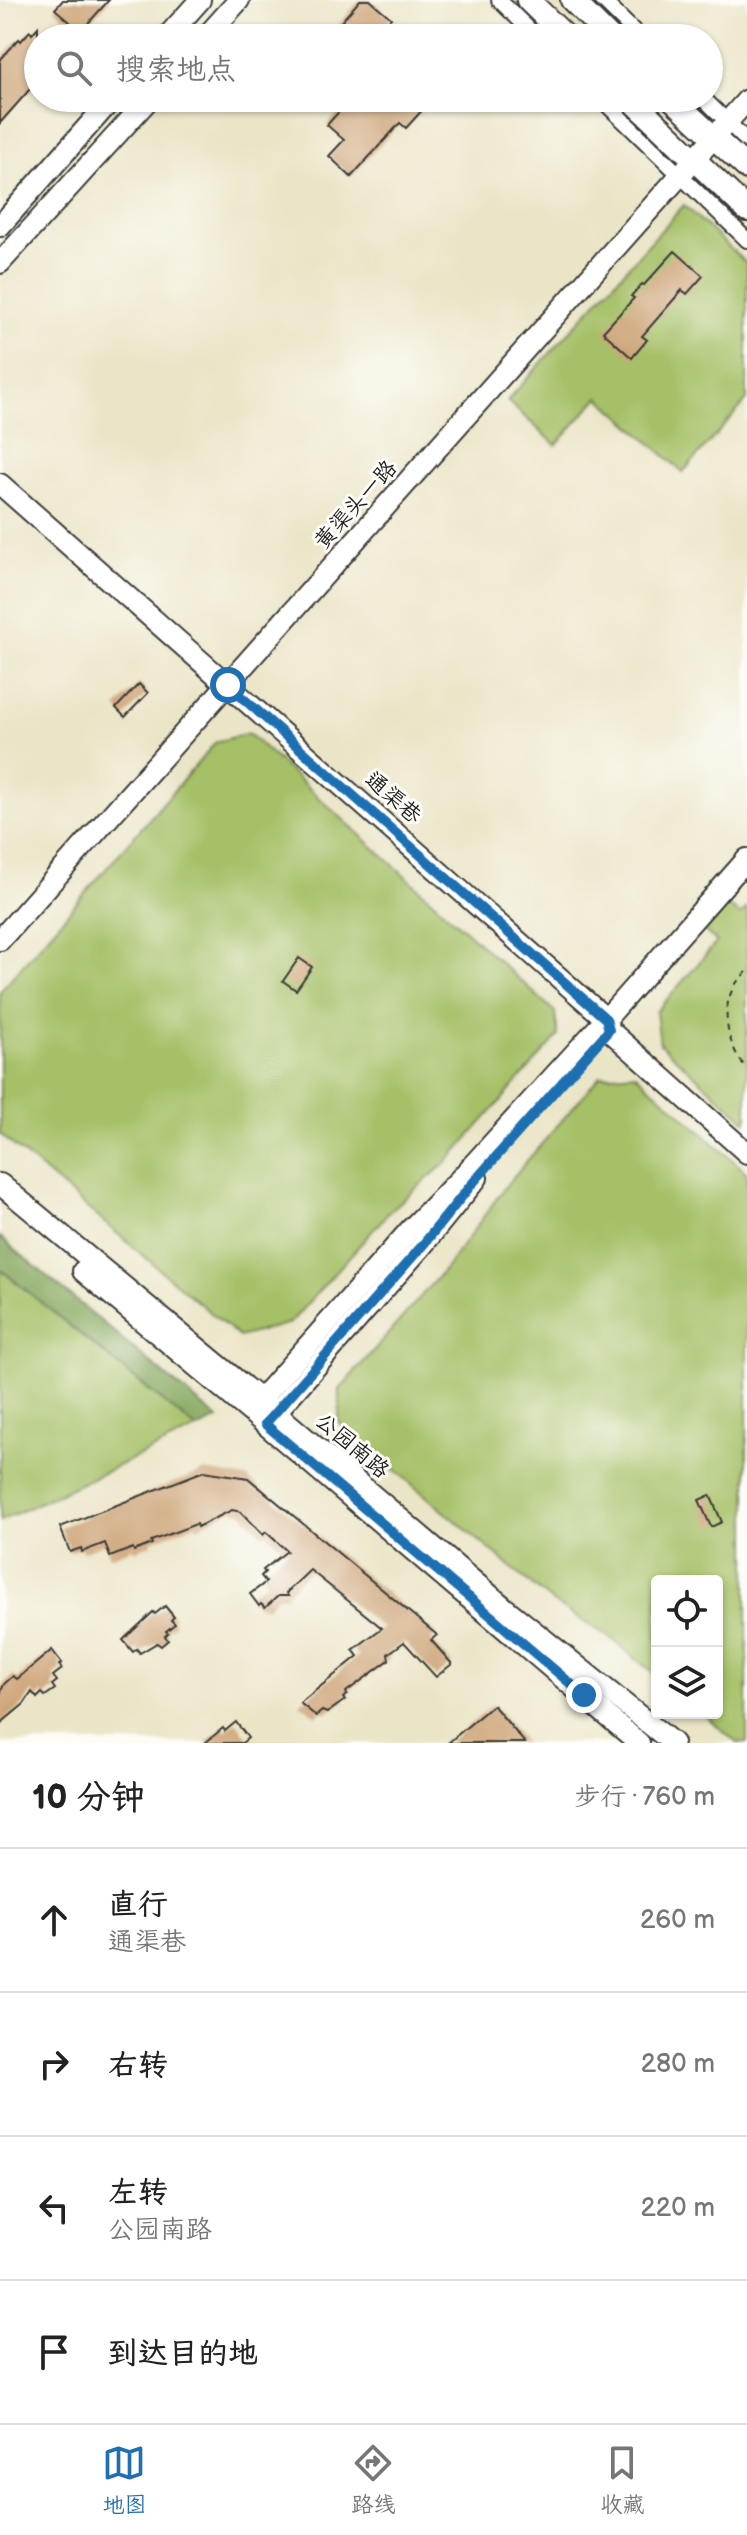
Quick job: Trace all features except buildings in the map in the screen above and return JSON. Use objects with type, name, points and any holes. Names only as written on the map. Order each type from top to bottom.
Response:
[{"type":"main road","points":[[528,0],[553,24]]},
{"type":"main road","points":[[572,0],[596,24]]},
{"type":"main road","points":[[645,112],[747,210]]},
{"type":"main road","points":[[694,112],[721,129],[747,168]]},
{"type":"street","points":[[179,24],[200,0]]},
{"type":"street","points":[[218,24],[239,0]]},
{"type":"street","points":[[499,0],[524,24]]},
{"type":"street","points":[[602,0],[627,24]]},
{"type":"street","name":"黄渠头一路","points":[[0,940],[747,100]]},
{"type":"street","points":[[0,226],[101,112]]},
{"type":"street","points":[[0,263],[137,112]]},
{"type":"street","points":[[614,112],[747,240]]},
{"type":"street","points":[[711,112],[721,129],[747,141]]},
{"type":"street","name":"通渠巷","points":[[0,484],[608,1024],[747,1153]]},
{"type":"street","points":[[608,1024],[747,859]]},
{"type":"street","points":[[263,1412],[409,1231],[747,876]]},
{"type":"street","name":"公园南路","points":[[0,1184],[639,1743]]},
{"type":"street","name":"公园南路","points":[[0,1202],[673,1743]]},
{"type":"path","points":[[747,972],[734,985],[727,1016],[736,1055],[747,1069]]},
{"type":"green space","points":[[684,205],[747,264],[747,400],[683,472],[599,397],[556,445],[507,401]]},
{"type":"green space","points":[[248,733],[555,1012],[558,1036],[448,1161],[391,1210],[290,1323],[239,1337],[0,1134],[0,991],[216,742]]},
{"type":"green space","points":[[724,902],[740,915],[747,908],[747,1122],[660,1044],[656,1012],[717,942],[701,928]]},
{"type":"green space","points":[[635,1073],[747,1173],[747,1742],[737,1743],[709,1719],[723,1719],[723,1575],[651,1575],[651,1671],[612,1639],[551,1601],[339,1423],[340,1389],[450,1263],[507,1184],[600,1076]]},
{"type":"green space","points":[[0,1237],[218,1419],[197,1429],[0,1269]]},
{"type":"green space","points":[[0,1269],[197,1429],[0,1521]]},
{"type":"route","points":[[228,685],[606,1019],[609,1030],[265,1424],[584,1695]]}]
